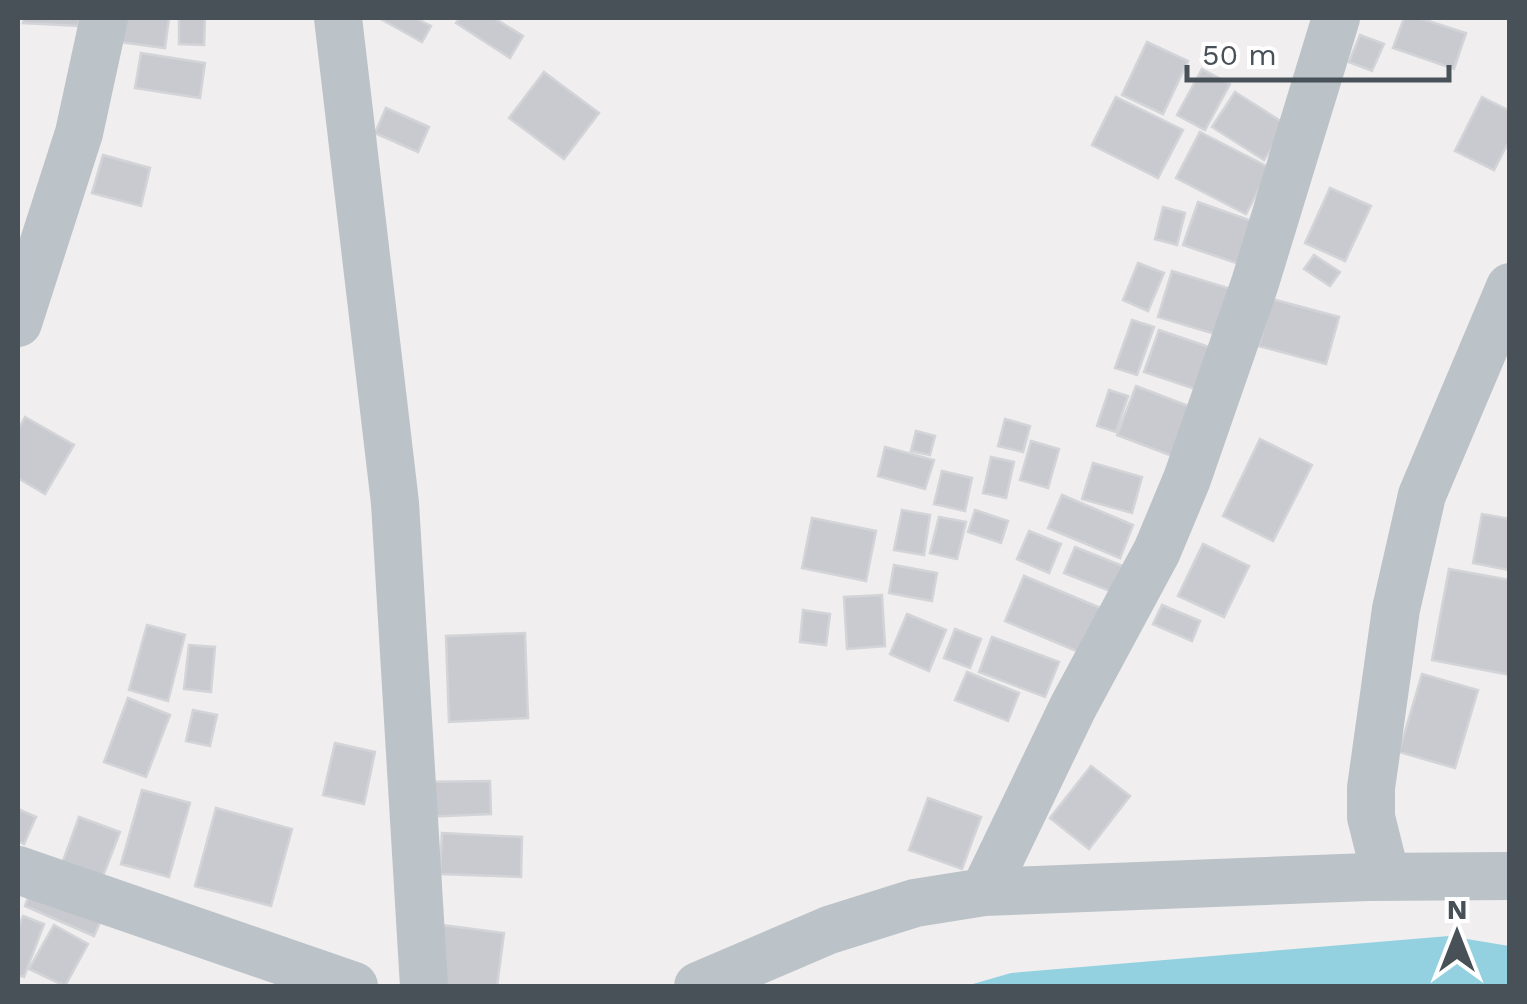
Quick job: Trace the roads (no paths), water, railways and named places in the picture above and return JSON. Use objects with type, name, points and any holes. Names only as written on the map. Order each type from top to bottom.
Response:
[{"type":"street","points":[[18,323],[78,133],[104,18]]},
{"type":"street","points":[[338,18],[394,503],[424,986]]},
{"type":"street","points":[[984,892],[1073,707],[1157,551],[1186,479],[1255,283],[1336,18]]},
{"type":"street","points":[[1386,877],[1372,816],[1372,788],[1396,609],[1422,495],[1510,288]]},
{"type":"street","points":[[18,870],[251,969],[354,986]]},
{"type":"street","points":[[698,986],[829,930],[915,904],[984,892],[1510,876]]},
{"type":"water","points":[[1449,936],[1509,946],[1509,986],[966,986],[1011,973]]}]
